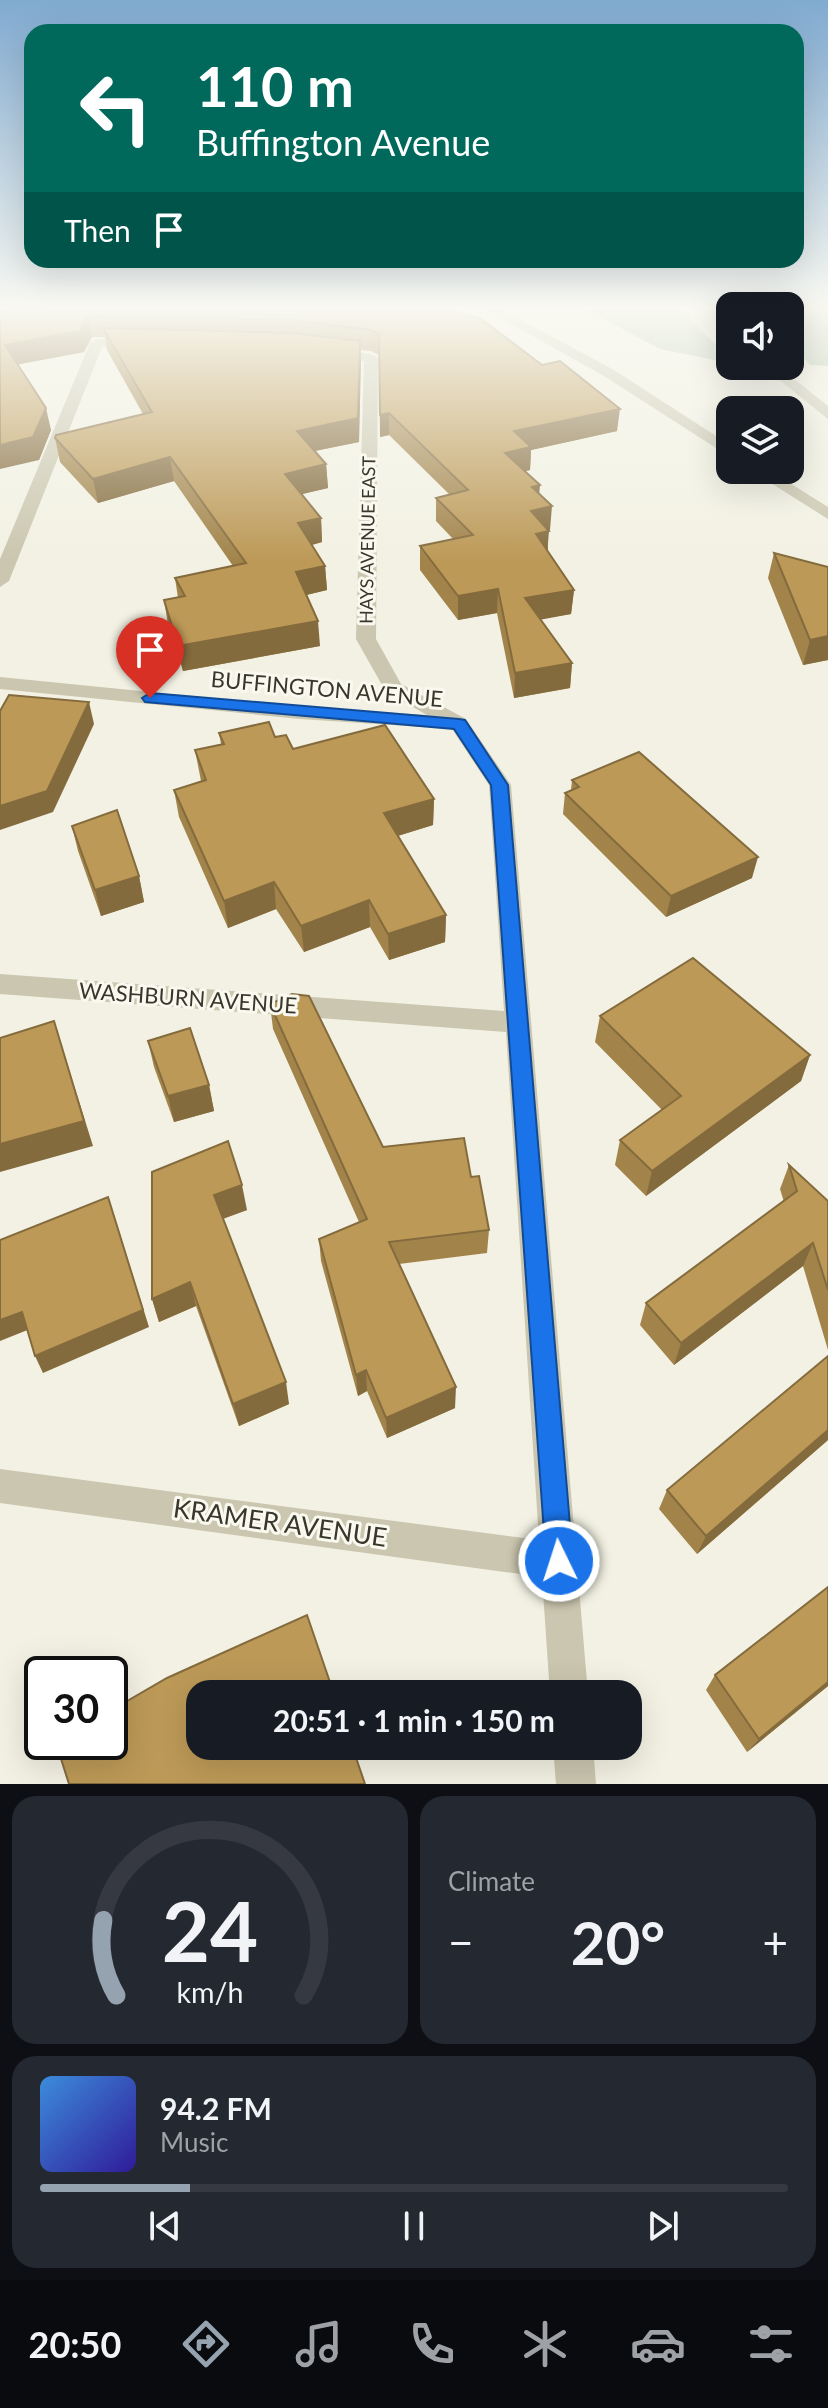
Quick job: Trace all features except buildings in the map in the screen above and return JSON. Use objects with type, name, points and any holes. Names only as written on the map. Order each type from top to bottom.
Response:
[{"type":"street","points":[[0,581],[77,393]]},
{"type":"street","name":"HAYS AVENUE EAST","points":[[370,393],[366,639],[393,688],[459,724]]},
{"type":"street","points":[[640,393],[716,443]]},
{"type":"street","points":[[802,393],[828,414]]},
{"type":"street","points":[[780,484],[828,514]]},
{"type":"street","name":"BUFFINGTON AVENUE","points":[[0,683],[300,713],[459,724]]},
{"type":"street","points":[[459,724],[500,785],[568,1680]]},
{"type":"street","name":"WASHBURN AVENUE","points":[[0,984],[520,1023]]},
{"type":"street","name":"KRAMER AVENUE","points":[[0,1486],[559,1561]]},
{"type":"street","points":[[574,1760],[576,1784]]},
{"type":"route","points":[[150,698],[459,724],[500,785],[559,1561]]}]
